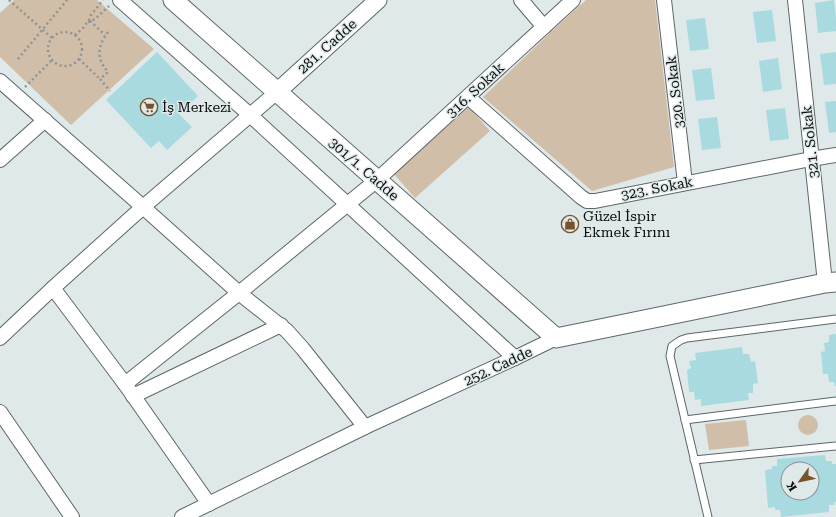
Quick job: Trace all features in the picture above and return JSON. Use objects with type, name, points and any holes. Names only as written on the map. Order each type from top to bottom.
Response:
[{"type":"main road","name":"301/1. Cadde","points":[[173,0],[556,338]]},
{"type":"main road","name":"252. Cadde","points":[[556,338],[830,283]]},
{"type":"street","points":[[521,0],[544,27]]},
{"type":"street","name":"316. Sokak","points":[[125,384],[377,180],[573,0]]},
{"type":"street","name":"320. Sokak","points":[[664,0],[685,183]]},
{"type":"street","name":"321. Sokak","points":[[794,0],[811,159],[830,283]]},
{"type":"street","name":"281. Cadde","points":[[277,92],[370,2]]},
{"type":"street","points":[[115,3],[250,115],[515,358]]},
{"type":"street","points":[[0,81],[239,293],[281,325],[294,338],[365,427]]},
{"type":"street","points":[[0,338],[143,207],[277,92]]},
{"type":"street","name":"323. Sokak","points":[[468,97],[587,201],[594,201],[836,155]]},
{"type":"street","points":[[0,160],[45,120]]},
{"type":"street","points":[[53,288],[125,384],[209,504]]},
{"type":"street","points":[[133,396],[281,325]]},
{"type":"street","name":"252. Cadde","points":[[182,517],[365,427],[556,338]]},
{"type":"street","points":[[0,412],[72,517]]},
{"type":"lane","points":[[708,517],[670,356],[672,346],[687,338],[836,319]]},
{"type":"lane","points":[[685,420],[836,401]]},
{"type":"lane","points":[[694,460],[836,446]]},
{"type":"path","points":[[9,0],[52,38]]},
{"type":"path","points":[[18,59],[67,0]]},
{"type":"path","points":[[89,22],[91,15],[103,0]]},
{"type":"path","points":[[75,35],[89,22],[115,3]]},
{"type":"path","points":[[89,22],[105,35]]},
{"type":"path","points":[[62,31],[68,31],[75,35],[81,42],[82,47],[82,53],[79,60],[71,65],[60,66],[52,60],[48,54],[49,43],[56,34],[62,31]]},
{"type":"path","points":[[100,79],[108,72],[101,61],[99,49],[100,44],[108,32]]},
{"type":"path","points":[[16,95],[52,60]]},
{"type":"path","points":[[79,60],[100,79],[110,91]]},
{"type":"shaded area","points":[[14,0],[97,0],[154,49],[71,125],[0,57],[0,13]]},
{"type":"shaded area","points":[[586,0],[655,0],[674,167],[592,191],[483,97]]},
{"type":"shaded area","points":[[469,107],[490,131],[415,198],[394,174]]},
{"type":"shaded area","points":[[808,415],[815,418],[818,425],[815,432],[808,435],[801,432],[798,425],[801,418]]},
{"type":"shaded area","points":[[746,420],[749,446],[709,450],[705,424]]},
{"type":"building","points":[[834,0],[836,31],[818,33],[815,3]]},
{"type":"building","points":[[772,10],[776,41],[757,43],[753,12]]},
{"type":"building","points":[[705,18],[709,49],[690,51],[686,20]]},
{"type":"building","name":"İş Merkezi","points":[[157,52],[198,96],[179,114],[192,127],[167,150],[159,141],[151,148],[106,100]]},
{"type":"building","points":[[836,52],[836,84],[824,85],[820,54]]},
{"type":"building","points":[[778,58],[782,89],[763,92],[759,61]]},
{"type":"building","points":[[711,68],[715,99],[696,101],[692,70]]},
{"type":"building","points":[[836,101],[836,132],[829,133],[825,102]]},
{"type":"building","points":[[785,108],[789,139],[770,141],[766,110]]},
{"type":"building","points":[[717,117],[721,148],[702,150],[698,119]]},
{"type":"building","points":[[836,334],[835,386],[834,382],[829,382],[828,374],[823,374],[821,352],[825,351],[824,343],[829,342],[829,335]]},
{"type":"building","points":[[742,347],[743,354],[749,354],[751,362],[755,361],[758,383],[753,384],[753,393],[748,393],[749,400],[701,406],[701,399],[695,400],[694,392],[689,392],[687,370],[691,368],[689,361],[696,360],[695,353]]},
{"type":"building","points":[[825,455],[826,461],[832,461],[832,464],[836,464],[836,502],[834,505],[829,505],[829,512],[781,517],[780,510],[775,510],[775,507],[768,508],[765,470],[772,469],[772,466],[777,466],[777,459]]},
{"type":"place","name":"İş Merkezi","points":[[149,107]]},
{"type":"place","name":"Güzel İspir Ekmek Fırını","points":[[570,224]]}]
